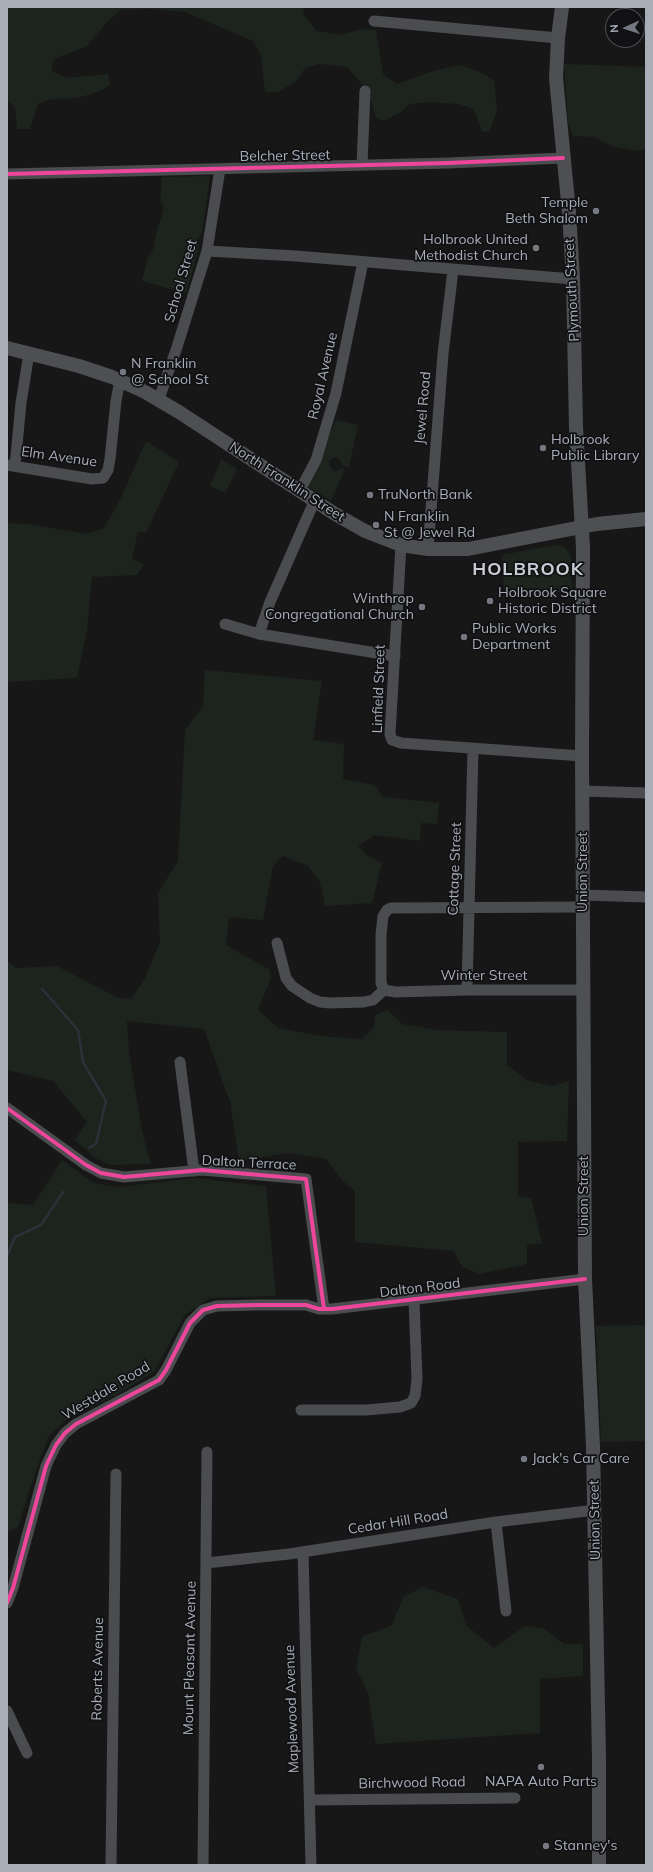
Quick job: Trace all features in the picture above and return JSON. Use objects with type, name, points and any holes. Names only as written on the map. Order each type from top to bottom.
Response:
[{"type":"main road","name":"Plymouth Street","points":[[562,7],[558,38],[556,78],[573,279],[576,427],[581,527]]},
{"type":"main road","name":"North Franklin Street","points":[[7,348],[74,364],[120,380],[159,399],[314,502],[365,531],[401,545],[428,550],[468,549],[491,546],[581,527],[646,519]]},
{"type":"main road","name":"Union Street","points":[[581,527],[583,624],[582,791],[585,1279],[595,1510],[599,1865]]},
{"type":"street","points":[[374,21],[558,38]]},
{"type":"street","points":[[362,165],[365,91]]},
{"type":"street","name":"Belcher Street","points":[[7,174],[362,165],[563,158]]},
{"type":"street","name":"School Street","points":[[159,399],[207,251],[220,169]]},
{"type":"street","points":[[207,251],[296,256],[573,279]]},
{"type":"street","name":"Royal Avenue","points":[[299,492],[316,460],[334,400],[363,262]]},
{"type":"street","name":"Jewel Road","points":[[428,550],[443,354],[453,270]]},
{"type":"street","points":[[11,465],[29,353]]},
{"type":"street","name":"Elm Avenue","points":[[11,465],[92,479],[103,478],[108,470],[110,459],[115,408],[120,380]]},
{"type":"street","points":[[259,634],[270,602],[314,502]]},
{"type":"street","name":"Linfield Street","points":[[401,545],[390,734],[392,740],[401,743],[582,756]]},
{"type":"street","points":[[225,624],[259,634],[395,656]]},
{"type":"street","name":"Cottage Street","points":[[467,990],[474,748]]},
{"type":"street","points":[[582,791],[646,793]]},
{"type":"street","points":[[277,943],[286,978],[292,986],[310,998],[320,1002],[364,1002],[373,1000],[384,990],[381,983],[381,935],[383,916],[387,910],[400,908],[469,908],[646,897]]},
{"type":"street","name":"Winter Street","points":[[384,990],[396,992],[467,990],[583,990]]},
{"type":"street","points":[[180,1062],[194,1171]]},
{"type":"street","name":"Dalton Terrace","points":[[7,1108],[86,1165],[101,1173],[124,1176],[194,1171],[229,1171],[306,1179],[324,1310]]},
{"type":"street","name":"Dalton Road","points":[[258,1305],[306,1305],[324,1310],[585,1279]]},
{"type":"street","points":[[301,1410],[366,1410],[400,1407],[411,1402],[415,1396],[417,1379],[414,1300]]},
{"type":"street","name":"Westdale Road","points":[[7,1603],[49,1459],[61,1438],[82,1420],[159,1380],[166,1370],[190,1323],[199,1312],[217,1306],[258,1305]]},
{"type":"street","name":"Mount Pleasant Avenue","points":[[203,1865],[207,1452]]},
{"type":"street","name":"Roberts Avenue","points":[[111,1865],[116,1474]]},
{"type":"street","name":"Cedar Hill Road","points":[[206,1563],[303,1552],[496,1522],[595,1510]]},
{"type":"street","points":[[496,1522],[506,1611]]},
{"type":"street","name":"Maplewood Avenue","points":[[303,1552],[312,1865]]},
{"type":"street","points":[[7,1711],[27,1753]]},
{"type":"street","name":"Birchwood Road","points":[[310,1800],[515,1798]]},
{"type":"shaded area","points":[[7,7],[303,7],[304,15],[317,31],[341,35],[362,29],[376,30],[383,74],[397,84],[433,71],[460,65],[480,72],[494,80],[497,110],[490,131],[482,132],[474,109],[458,104],[429,102],[410,104],[401,112],[384,121],[376,118],[368,91],[347,67],[319,64],[305,68],[296,81],[278,92],[265,92],[261,55],[253,41],[185,12],[152,9],[121,10],[106,23],[87,46],[53,60],[52,71],[67,78],[108,74],[110,85],[98,92],[77,98],[52,99],[38,104],[30,129],[17,129],[15,108],[7,100]]},
{"type":"shaded area","points":[[564,64],[646,67],[646,149],[637,151],[611,146],[595,137],[573,136],[568,124]]},
{"type":"shaded area","points":[[209,176],[202,232],[198,239],[198,251],[186,293],[142,281],[148,256],[153,250],[158,225],[163,211],[164,205],[160,202],[162,177]]},
{"type":"shaded area","points":[[336,420],[358,425],[349,467],[342,465],[339,458],[334,457],[329,461],[329,465],[333,471],[337,471],[341,468],[345,469],[331,501],[307,486]]},
{"type":"shaded area","points":[[146,441],[179,462],[146,533],[138,531],[132,559],[144,564],[137,575],[92,577],[87,630],[77,678],[7,682],[7,523],[28,524],[87,534],[104,528],[119,502]]},
{"type":"shaded area","points":[[221,459],[237,469],[225,493],[210,486]]},
{"type":"shaded area","points":[[554,545],[563,546],[571,555],[572,592],[504,592],[502,555]]},
{"type":"shaded area","points":[[205,670],[322,681],[313,740],[344,744],[343,779],[375,785],[383,797],[439,803],[437,824],[421,823],[420,841],[375,835],[358,846],[368,856],[382,863],[372,903],[325,906],[320,882],[308,866],[283,856],[273,866],[263,920],[229,917],[226,945],[270,970],[271,978],[258,1010],[278,1028],[320,1036],[362,1039],[374,1027],[375,1015],[388,1010],[402,1024],[437,1030],[507,1032],[507,1064],[526,1080],[552,1086],[569,1081],[567,1141],[518,1142],[518,1196],[531,1198],[542,1243],[527,1245],[527,1264],[480,1274],[462,1267],[454,1251],[355,1242],[355,1191],[342,1180],[326,1159],[288,1153],[239,1161],[230,1102],[204,1029],[127,1021],[129,1053],[142,1131],[151,1164],[110,1165],[95,1158],[75,1140],[87,1122],[53,1081],[7,1070],[7,961],[16,968],[57,966],[116,997],[131,999],[144,980],[160,942],[158,893],[178,861],[185,730],[203,706]]},
{"type":"shaded area","points":[[62,1160],[94,1183],[117,1187],[196,1178],[266,1186],[276,1296],[210,1298],[185,1315],[154,1372],[118,1394],[68,1418],[49,1436],[34,1476],[18,1527],[7,1532],[7,1203],[33,1205]]},
{"type":"shaded area","points":[[646,1325],[646,1441],[601,1442],[596,1326]]},
{"type":"shaded area","points":[[423,1587],[458,1599],[466,1625],[494,1648],[525,1626],[545,1629],[564,1644],[583,1644],[583,1676],[540,1679],[540,1733],[376,1744],[368,1693],[356,1668],[362,1637],[392,1625],[403,1597]]},
{"type":"waterway","points":[[42,989],[78,1030],[83,1062],[106,1101],[96,1144],[89,1148]]},
{"type":"waterway","points":[[7,1256],[15,1237],[41,1225],[63,1192]]},
{"type":"cycle path","points":[[7,174],[448,163],[563,158]]},
{"type":"cycle path","points":[[7,1108],[86,1165],[101,1173],[124,1177],[202,1170],[306,1179],[324,1309]]},
{"type":"cycle path","points":[[7,1603],[13,1588],[46,1466],[56,1445],[65,1433],[76,1424],[159,1380],[166,1370],[190,1323],[203,1310],[217,1306],[257,1305],[306,1305],[319,1309],[332,1309],[585,1279]]},
{"type":"place","name":"Temple Beth Shalom","points":[[596,211]]},
{"type":"place","name":"Holbrook United Methodist Church","points":[[536,248]]},
{"type":"place","name":"N Franklin @ School St","points":[[123,372]]},
{"type":"place","name":"Holbrook Public Library","points":[[543,448]]},
{"type":"place","name":"TruNorth Bank","points":[[370,495]]},
{"type":"place","name":"N Franklin St @ Jewel Rd","points":[[376,525]]},
{"type":"place","name":"Holbrook Square Historic District","points":[[490,601]]},
{"type":"place","name":"Winthrop Congregational Church","points":[[422,607]]},
{"type":"place","name":"Public Works Department","points":[[464,637]]},
{"type":"place","name":"Jack's Car Care","points":[[524,1459]]},
{"type":"place","name":"NAPA Auto Parts","points":[[541,1767]]},
{"type":"place","name":"Stanney's","points":[[546,1846]]},
{"type":"district","name":"HOLBROOK","points":[[528,570]]}]
